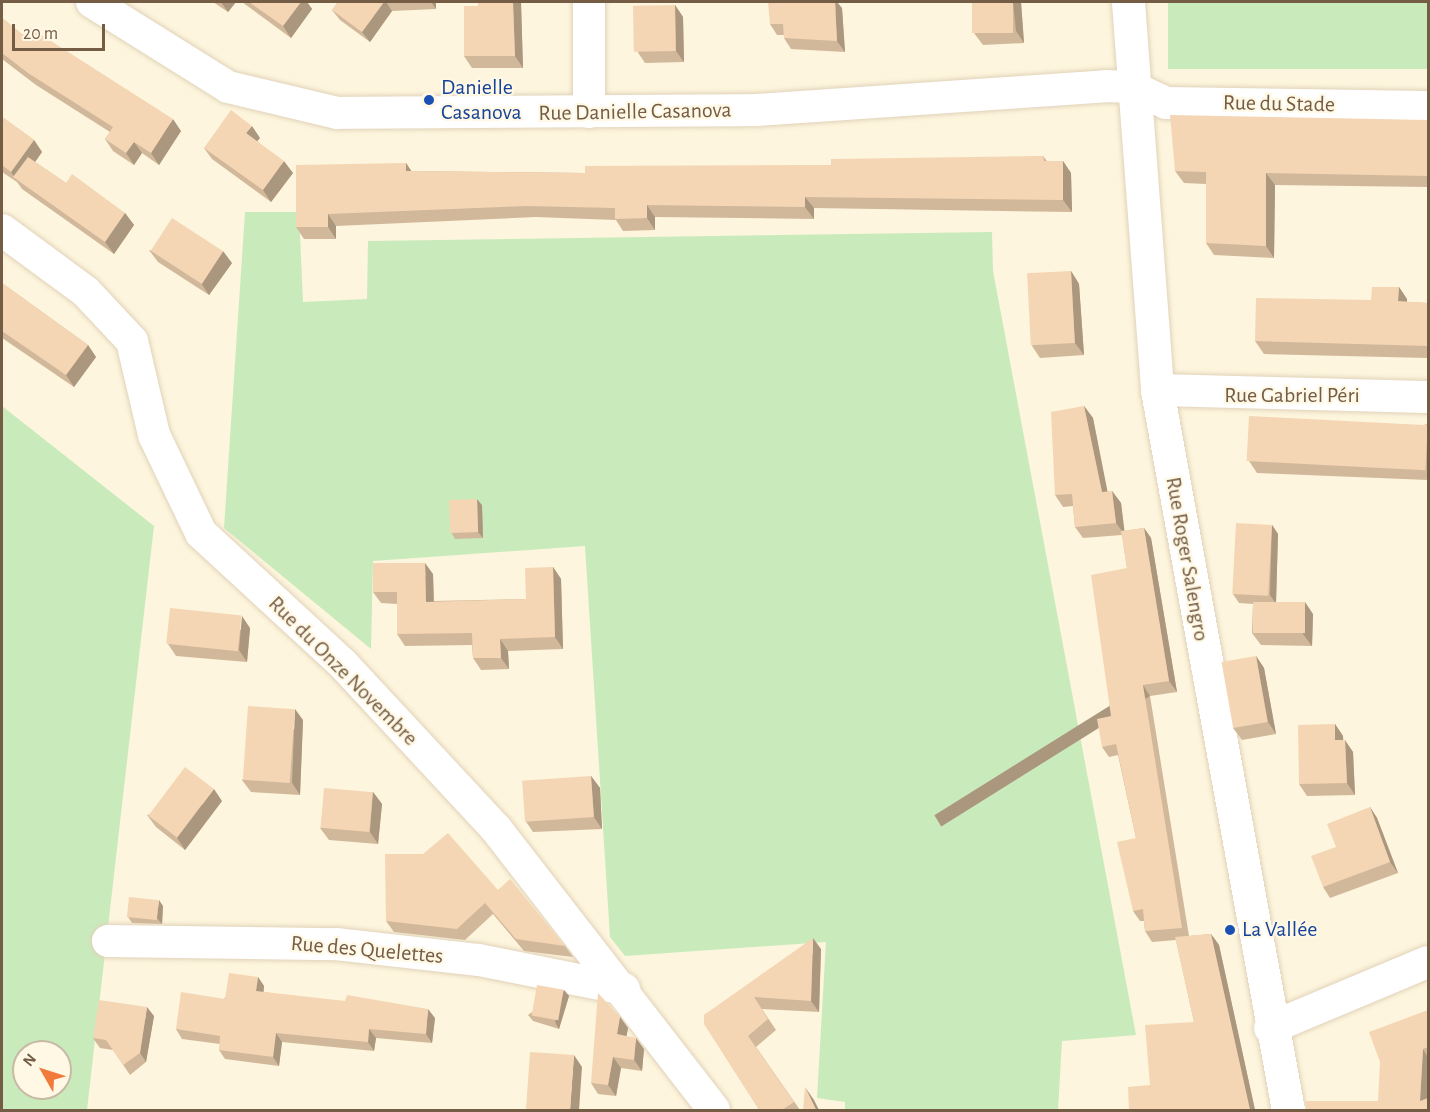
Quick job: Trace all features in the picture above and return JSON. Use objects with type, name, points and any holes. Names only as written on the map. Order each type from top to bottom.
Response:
[{"type":"street","name":"Rue Danielle Casanova","points":[[92,2],[228,87],[337,113],[589,112],[876,105],[1132,87]]},
{"type":"street","points":[[589,2],[589,112]]},
{"type":"street","name":"Rue Roger Salengro","points":[[1128,2],[1132,87],[1157,390],[1270,1029],[1288,1110]]},
{"type":"street","name":"Rue du Stade","points":[[1132,87],[1166,103],[1428,107]]},
{"type":"street","name":"Rue du Onze Novembre","points":[[2,230],[86,292],[132,341],[154,435],[201,533],[343,664],[489,821],[624,989],[714,1110]]},
{"type":"street","name":"Rue Gabriel Péri","points":[[1157,390],[1428,397]]},
{"type":"street","name":"Rue des Quelettes","points":[[108,941],[336,944],[479,960],[624,989]]},
{"type":"street","points":[[1270,1029],[1428,962]]},
{"type":"green space","points":[[1168,2],[1428,2],[1428,69],[1168,69]]},
{"type":"green space","points":[[245,212],[299,212],[303,302],[367,299],[368,241],[992,232],[993,271],[1136,1035],[1062,1041],[1058,1110],[845,1110],[845,1102],[817,1098],[826,942],[625,956],[610,937],[585,546],[373,561],[371,649],[224,528]]},
{"type":"green space","points":[[2,406],[154,526],[87,1110],[2,1110]]},
{"type":"building","points":[[249,2],[301,2],[283,26]]},
{"type":"building","points":[[338,2],[384,2],[362,32],[332,10]]},
{"type":"building","points":[[478,2],[513,2],[515,56],[464,56],[464,6],[478,6]]},
{"type":"building","points":[[768,2],[835,2],[837,41],[784,38],[783,24],[770,24]]},
{"type":"building","points":[[972,2],[1013,2],[1013,33],[972,33]]},
{"type":"building","points":[[675,5],[676,51],[634,52],[633,6]]},
{"type":"building","points":[[2,18],[23,35],[29,27],[173,119],[151,153],[134,142],[126,153],[105,139],[113,127],[28,73],[2,53]]},
{"type":"building","points":[[231,110],[252,126],[246,133],[284,161],[263,190],[204,148]]},
{"type":"building","points":[[1170,115],[1428,120],[1428,176],[1266,173],[1266,246],[1206,243],[1206,172],[1175,171]]},
{"type":"building","points":[[2,117],[34,140],[11,172],[2,165]]},
{"type":"building","points":[[1043,156],[1044,161],[1063,161],[1063,200],[805,197],[805,207],[647,205],[647,218],[615,219],[615,208],[526,206],[328,214],[328,227],[296,227],[296,165],[406,163],[406,171],[585,173],[585,166],[831,165],[831,159]]},
{"type":"building","points":[[28,157],[66,183],[72,174],[125,213],[105,242],[13,177]]},
{"type":"building","points":[[172,218],[223,251],[202,284],[151,251]]},
{"type":"building","points":[[1071,271],[1075,343],[1031,345],[1027,273]]},
{"type":"building","points":[[2,283],[88,345],[66,375],[2,331]]},
{"type":"building","points":[[1372,287],[1399,287],[1398,301],[1428,303],[1428,346],[1255,341],[1256,298],[1371,300]]},
{"type":"building","points":[[1084,406],[1102,492],[1112,491],[1116,523],[1075,527],[1072,494],[1055,495],[1051,412]]},
{"type":"building","points":[[1249,416],[1428,425],[1425,470],[1247,461]]},
{"type":"building","points":[[477,499],[478,532],[450,533],[449,500]]},
{"type":"building","points":[[1236,523],[1272,525],[1268,596],[1232,594]]},
{"type":"building","points":[[1144,528],[1169,681],[1143,685],[1182,928],[1145,931],[1143,909],[1133,911],[1117,842],[1136,838],[1116,744],[1102,747],[1097,719],[1111,716],[1091,575],[1127,568],[1121,531]]},
{"type":"building","points":[[373,563],[425,563],[426,602],[526,599],[525,568],[553,567],[555,637],[500,639],[501,658],[473,658],[472,633],[397,634],[397,592],[373,592]]},
{"type":"building","points":[[1253,602],[1305,602],[1305,633],[1253,633]]},
{"type":"building","points":[[170,608],[242,616],[238,651],[166,644]]},
{"type":"building","points":[[1256,656],[1268,722],[1233,728],[1222,662]]},
{"type":"building","points":[[248,706],[295,709],[290,783],[243,780]]},
{"type":"building","points":[[1335,724],[1335,740],[1345,740],[1347,783],[1299,784],[1298,725]]},
{"type":"building","points":[[185,767],[214,789],[177,837],[148,816]]},
{"type":"building","points":[[591,776],[594,817],[525,822],[522,781]]},
{"type":"building","points":[[324,788],[373,792],[369,832],[321,828]]},
{"type":"building","points":[[1370,807],[1390,862],[1323,887],[1311,856],[1336,847],[1327,824]]},
{"type":"building","points":[[448,833],[498,890],[510,879],[565,946],[516,939],[485,903],[457,929],[386,921],[385,854],[423,854]]},
{"type":"building","points":[[129,897],[159,900],[157,920],[127,917]]},
{"type":"building","points":[[1211,934],[1250,1110],[1129,1110],[1128,1087],[1150,1085],[1145,1025],[1194,1022],[1175,937]]},
{"type":"building","points":[[813,938],[811,1001],[754,997],[768,1019],[748,1036],[794,1102],[782,1110],[759,1110],[704,1024],[704,1015]]},
{"type":"building","points":[[229,973],[258,977],[256,991],[345,1001],[347,995],[428,1009],[426,1034],[369,1029],[368,1042],[276,1033],[273,1057],[219,1050],[220,1036],[176,1029],[181,992],[225,999]]},
{"type":"building","points":[[537,985],[564,990],[558,1020],[532,1016]]},
{"type":"building","points":[[598,993],[620,1017],[617,1034],[636,1038],[634,1060],[613,1057],[608,1085],[591,1083]]},
{"type":"building","points":[[99,1000],[147,1007],[140,1053],[123,1065],[106,1040],[93,1038]]},
{"type":"building","points":[[1428,1010],[1428,1047],[1423,1049],[1420,1101],[1428,1098],[1428,1110],[1307,1110],[1305,1101],[1378,1101],[1380,1062],[1369,1032]]},
{"type":"building","points":[[530,1052],[574,1055],[570,1110],[526,1110]]},
{"type":"building","points":[[805,1087],[816,1110],[803,1110]]},
{"type":"place","name":"Danielle Casanova","points":[[429,100]]},
{"type":"place","name":"La Vallée","points":[[1230,930]]}]
